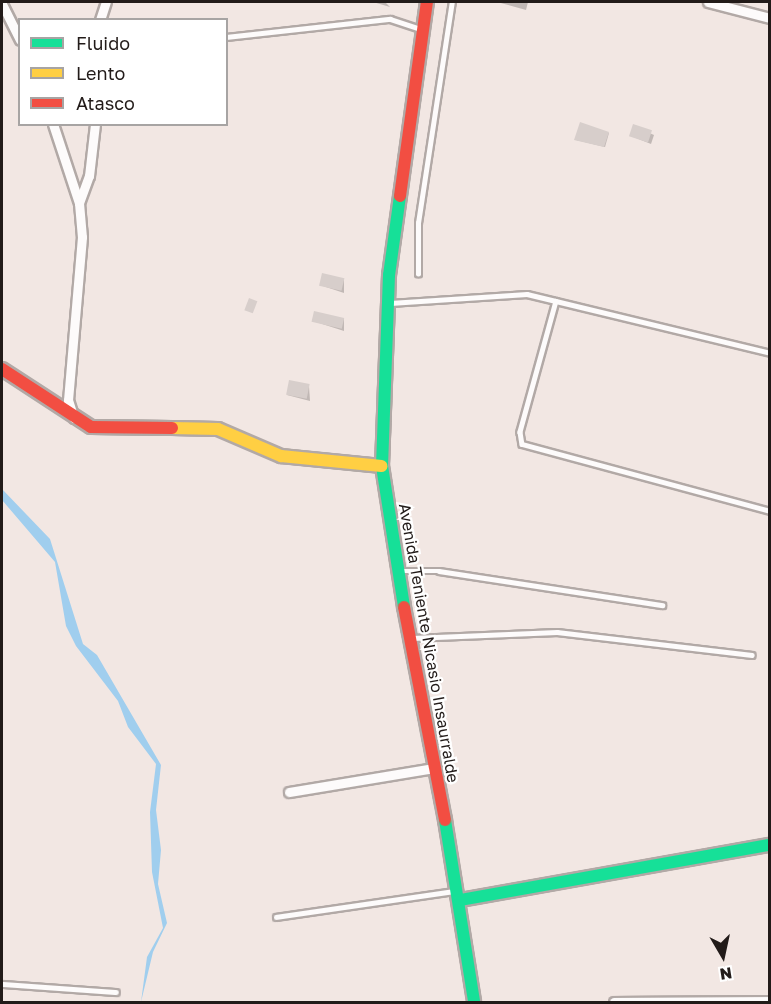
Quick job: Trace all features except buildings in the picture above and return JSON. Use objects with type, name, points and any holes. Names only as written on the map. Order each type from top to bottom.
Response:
[{"type":"main road","name":"Avenida Teniente Nicasio Insaurralde","points":[[427,2],[421,29],[387,304],[382,466],[396,570],[459,895],[474,1002]]},
{"type":"main road","points":[[2,369],[74,420],[125,429],[218,429],[281,456],[382,466]]},
{"type":"main road","points":[[459,895],[770,846]]},
{"type":"street","points":[[101,18],[106,2]]},
{"type":"street","points":[[708,2],[770,18]]},
{"type":"street","points":[[2,4],[18,36]]},
{"type":"street","points":[[54,126],[79,203],[82,237],[68,400],[74,420]]},
{"type":"street","points":[[79,203],[89,176],[95,126]]},
{"type":"street","points":[[289,792],[435,768]]},
{"type":"street","points":[[614,1002],[770,1001]]},
{"type":"lane","points":[[418,274],[418,223],[452,2]]},
{"type":"lane","points":[[228,37],[390,19],[421,29]]},
{"type":"lane","points":[[387,304],[498,293],[556,301],[770,352]]},
{"type":"lane","points":[[556,301],[520,432],[522,444],[770,511]]},
{"type":"lane","points":[[396,570],[439,571],[662,606]]},
{"type":"lane","points":[[410,638],[557,632],[752,655]]},
{"type":"lane","points":[[276,917],[459,895]]},
{"type":"lane","points":[[2,984],[116,992]]},
{"type":"water","points":[[2,489],[50,539],[83,644],[97,655],[161,765],[156,810],[161,850],[158,884],[167,923],[153,952],[141,1002],[147,957],[163,928],[152,872],[150,812],[156,764],[128,727],[118,701],[76,646],[66,626],[55,562],[2,500]]},
{"type":"traffic: fast","points":[[400,196],[389,275],[382,466],[404,607]]},
{"type":"traffic: fast","points":[[445,820],[474,1002]]},
{"type":"traffic: fast","points":[[460,900],[770,845]]},
{"type":"traffic: slow","points":[[172,428],[218,429],[281,456],[382,466]]},
{"type":"traffic: jam","points":[[400,196],[427,2]]},
{"type":"traffic: jam","points":[[2,369],[91,427],[172,428]]},
{"type":"traffic: jam","points":[[404,607],[445,820]]}]
